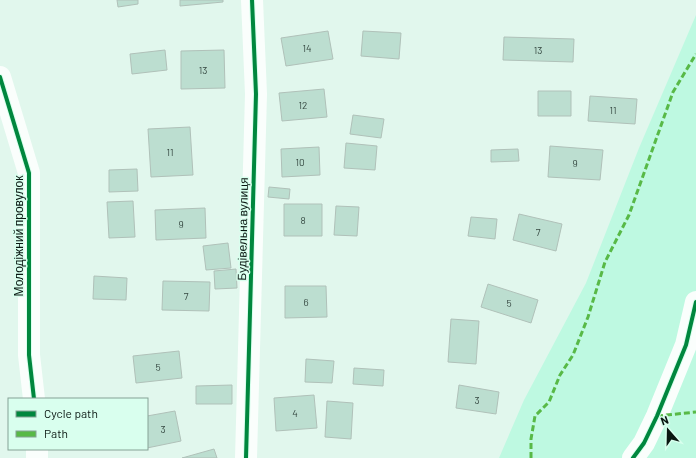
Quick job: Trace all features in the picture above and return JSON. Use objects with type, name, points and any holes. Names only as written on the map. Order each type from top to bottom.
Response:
[{"type":"street","name":"Будівельна вулиця","points":[[246,458],[256,94],[252,0]]},
{"type":"street","name":"Молодіжний провулок","points":[[0,77],[28,173],[29,355],[34,398]]},
{"type":"street","points":[[633,458],[644,443],[657,416],[686,345],[696,302]]},
{"type":"green space","points":[[696,15],[696,458],[499,458],[524,400],[586,283],[639,148]]},
{"type":"building","points":[[117,0],[138,0],[138,4],[118,7]]},
{"type":"building","points":[[180,0],[223,0],[223,2],[180,6]]},
{"type":"building","points":[[328,31],[333,59],[286,66],[281,38]]},
{"type":"building","points":[[363,31],[401,33],[399,59],[361,56]]},
{"type":"building","points":[[504,37],[574,39],[573,62],[503,60]]},
{"type":"building","points":[[165,50],[167,70],[132,74],[130,54]]},
{"type":"building","points":[[224,50],[225,88],[181,89],[181,51]]},
{"type":"building","points":[[324,89],[327,117],[282,121],[279,93]]},
{"type":"building","points":[[538,91],[571,91],[571,116],[538,116]]},
{"type":"building","points":[[590,96],[637,99],[635,124],[588,121]]},
{"type":"building","points":[[353,115],[384,119],[381,138],[350,134]]},
{"type":"building","points":[[190,127],[193,175],[151,177],[148,129]]},
{"type":"building","points":[[346,143],[377,146],[375,170],[344,168]]},
{"type":"building","points":[[550,146],[603,150],[600,180],[548,177]]},
{"type":"building","points":[[319,147],[320,175],[282,177],[281,149]]},
{"type":"building","points":[[518,149],[519,161],[491,162],[491,150]]},
{"type":"building","points":[[137,169],[138,191],[109,192],[109,170]]},
{"type":"building","points":[[269,187],[290,189],[289,199],[268,197]]},
{"type":"building","points":[[133,201],[135,237],[109,238],[107,202]]},
{"type":"building","points":[[284,204],[322,204],[322,236],[284,236]]},
{"type":"building","points":[[336,206],[359,207],[357,236],[334,235]]},
{"type":"building","points":[[205,208],[206,238],[156,240],[155,210]]},
{"type":"building","points":[[519,214],[562,224],[556,251],[513,240]]},
{"type":"building","points":[[471,217],[497,219],[495,239],[468,236]]},
{"type":"building","points":[[228,243],[231,268],[206,270],[203,246]]},
{"type":"building","points":[[236,269],[237,288],[215,289],[214,271]]},
{"type":"building","points":[[94,276],[127,278],[126,300],[93,299]]},
{"type":"building","points":[[163,281],[210,282],[209,311],[162,310]]},
{"type":"building","points":[[488,284],[538,300],[531,323],[481,307]]},
{"type":"building","points":[[285,286],[326,286],[327,317],[285,318]]},
{"type":"building","points":[[451,319],[479,321],[476,364],[448,362]]},
{"type":"building","points":[[179,351],[182,378],[136,383],[133,356]]},
{"type":"building","points":[[306,359],[334,361],[332,383],[305,382]]},
{"type":"building","points":[[354,368],[384,370],[383,386],[353,384]]},
{"type":"building","points":[[232,385],[232,404],[196,404],[196,386]]},
{"type":"building","points":[[459,385],[499,392],[496,414],[456,408]]},
{"type":"building","points":[[314,395],[317,428],[276,431],[274,398]]},
{"type":"building","points":[[327,401],[353,403],[351,439],[325,437]]},
{"type":"building","points":[[175,411],[181,441],[148,448],[148,416]]},
{"type":"building","points":[[214,449],[217,458],[182,458]]},
{"type":"marked path","points":[[531,458],[531,439],[535,416],[549,402],[560,375],[573,355],[588,317],[605,262],[629,215],[673,92],[696,54]]},
{"type":"marked path","points":[[657,416],[696,412]]},
{"type":"cycle path","points":[[246,458],[256,94],[252,0]]},
{"type":"cycle path","points":[[0,77],[29,173],[29,355],[34,398]]},
{"type":"cycle path","points":[[633,458],[644,443],[657,416],[686,345],[696,302]]}]
